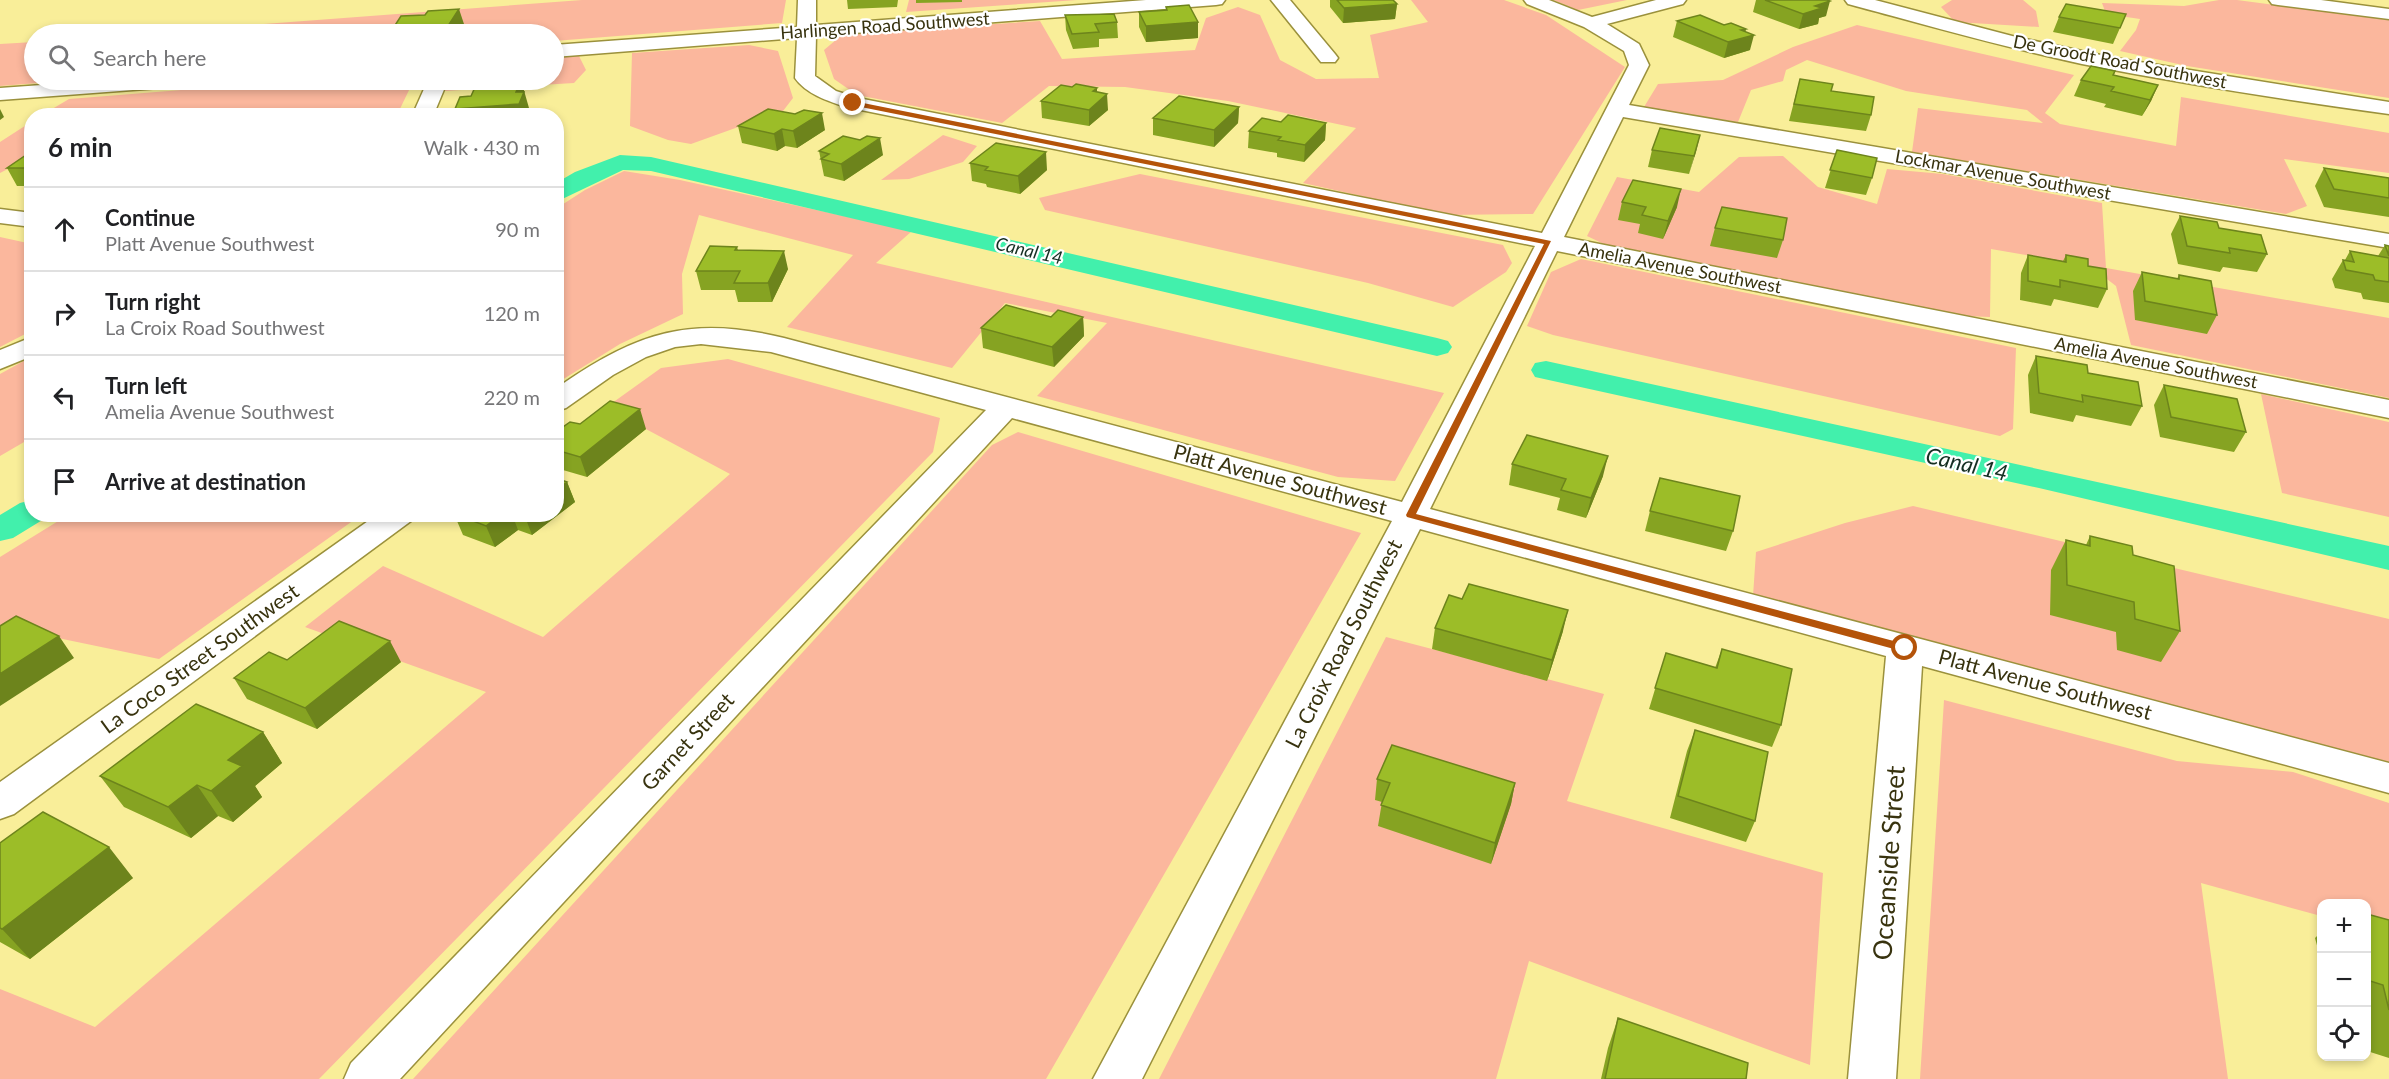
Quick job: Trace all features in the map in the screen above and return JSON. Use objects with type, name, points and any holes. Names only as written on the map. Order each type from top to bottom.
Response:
[{"type":"street","name":"Amelia Avenue Southwest","points":[[807,0],[806,78],[829,95],[853,103],[2389,409]]},
{"type":"street","name":"Harlingen Road Southwest","points":[[564,50],[1216,0]]},
{"type":"street","points":[[1280,0],[1328,58]]},
{"type":"street","name":"La Croix Road Southwest","points":[[1117,1079],[1411,515],[1639,65],[1632,48],[1591,23],[1533,0]]},
{"type":"street","points":[[1591,23],[1677,0]]},
{"type":"street","name":"De Groodt Road Southwest","points":[[1854,0],[1978,34],[2113,64],[2389,108]]},
{"type":"street","points":[[2278,0],[2389,14]]},
{"type":"street","points":[[0,94],[53,90]]},
{"type":"street","points":[[426,108],[434,90]]},
{"type":"street","name":"Lockmar Avenue Southwest","points":[[1616,109],[2389,240]]},
{"type":"street","points":[[0,216],[24,219]]},
{"type":"street","name":"Platt Avenue Southwest","points":[[564,396],[602,369],[643,348],[690,336],[736,337],[774,344],[2389,778]]},
{"type":"street","points":[[0,361],[24,349]]},
{"type":"street","name":"Garnet Street","points":[[368,1079],[1007,406]]},
{"type":"street","name":"La Coco Street Southwest","points":[[0,802],[389,522]]},
{"type":"street","name":"Oceanside Street","points":[[1872,1079],[1905,648]]},
{"type":"shaded area","points":[[582,0],[786,0],[782,23],[564,40],[564,24],[263,24]]},
{"type":"shaded area","points":[[909,0],[1077,0],[906,12]]},
{"type":"shaded area","points":[[1411,0],[1504,0],[1546,15],[1625,67],[1533,214],[1447,215],[1303,183],[1356,128],[1228,101],[1125,87],[1049,86],[1002,123],[857,95],[834,79],[824,50],[843,34],[1040,21],[1062,59],[1195,50],[1206,18],[1238,7],[1260,15],[1280,60],[1316,79],[1379,78],[1370,35],[1428,22]]},
{"type":"shaded area","points":[[1553,0],[1627,0],[1578,10]]},
{"type":"shaded area","points":[[1952,0],[2023,0],[2036,11],[2039,27],[1955,22],[1941,7]]},
{"type":"shaded area","points":[[2219,0],[2237,0],[2389,20],[2389,98],[2187,66],[2120,51],[2136,30],[2140,19],[2106,14],[2102,3],[2184,6]]},
{"type":"shaded area","points":[[1857,25],[2074,75],[2045,113],[2060,124],[2176,146],[2181,97],[2389,133],[2389,173],[2284,159],[2307,206],[2286,214],[1912,152],[1918,108],[2043,123],[2027,110],[1906,91],[1807,60],[1786,70],[1783,81],[1751,90],[1738,122],[1644,107],[1658,84],[1723,80],[1793,47]]},
{"type":"shaded area","points":[[24,43],[24,84],[0,86],[0,44]]},
{"type":"shaded area","points":[[749,45],[778,51],[793,98],[783,111],[691,144],[668,140],[630,126],[632,53]]},
{"type":"shaded area","points":[[579,56],[586,70],[574,83],[564,84],[564,57]]},
{"type":"shaded area","points":[[182,90],[409,90],[400,108],[54,108],[69,99]]},
{"type":"shaded area","points":[[24,127],[24,161],[0,173],[0,142]]},
{"type":"shaded area","points":[[943,135],[977,146],[963,162],[909,179],[881,180]]},
{"type":"shaded area","points":[[1783,156],[1818,187],[1877,204],[1887,169],[1943,174],[2102,203],[2106,268],[2389,318],[2389,398],[2131,345],[2116,286],[2090,266],[1991,249],[1990,317],[1965,316],[1608,246],[1587,236],[1617,177],[1699,192],[1739,157]]},
{"type":"shaded area","points":[[624,171],[680,180],[912,231],[876,263],[1444,393],[1395,481],[1338,477],[1037,396],[1107,323],[1005,303],[952,368],[787,327],[853,255],[699,215],[682,274],[683,314],[620,344],[564,379],[564,204],[585,190]]},
{"type":"shaded area","points":[[1140,174],[1503,245],[1512,263],[1506,272],[1453,307],[1368,283],[1045,210],[1039,198]]},
{"type":"shaded area","points":[[0,237],[24,242],[24,335],[0,347]]},
{"type":"shaded area","points":[[1581,259],[2016,348],[2013,429],[2000,436],[1553,335],[1527,326],[1551,272]]},
{"type":"shaded area","points":[[728,359],[940,418],[933,452],[319,1079],[0,1079],[0,989],[95,1027],[486,692],[305,627],[383,566],[543,637],[730,474],[644,428],[601,411],[661,368]]},
{"type":"shaded area","points":[[24,361],[24,442],[0,456],[0,374]]},
{"type":"shaded area","points":[[2261,394],[2389,422],[2389,517],[2282,493]]},
{"type":"shaded area","points":[[1018,432],[1361,533],[1046,1079],[413,1079],[992,445]]},
{"type":"shaded area","points":[[1913,506],[2389,619],[2389,763],[1753,596],[1756,552],[1845,523]]},
{"type":"shaded area","points":[[57,522],[351,522],[159,659],[0,626],[0,557]]},
{"type":"shaded area","points":[[1386,637],[1604,694],[1567,801],[1823,873],[1810,1065],[1529,961],[1496,1079],[1159,1079]]},
{"type":"shaded area","points":[[1944,700],[2177,761],[2293,772],[2389,803],[2389,934],[2371,929],[2371,899],[2317,899],[2317,915],[2201,883],[2228,1079],[1920,1079]]},
{"type":"building","points":[[1337,0],[1393,0],[1397,4],[1344,8]]},
{"type":"building","points":[[1765,0],[1830,1],[1815,6],[1822,8],[1803,14]]},
{"type":"building","points":[[2066,4],[2126,14],[2120,28],[2059,17]]},
{"type":"building","points":[[1189,5],[1198,22],[1146,26],[1139,12],[1167,10],[1166,7]]},
{"type":"building","points":[[459,9],[449,24],[396,24],[401,16],[425,15],[428,11]]},
{"type":"building","points":[[1114,14],[1117,22],[1095,24],[1099,32],[1072,34],[1065,15]]},
{"type":"building","points":[[1700,15],[1724,25],[1731,23],[1754,35],[1728,42],[1677,21]]},
{"type":"building","points":[[2091,66],[2115,71],[2113,75],[2158,85],[2150,100],[2111,91],[2114,87],[2081,80]]},
{"type":"building","points":[[1800,79],[1833,84],[1831,91],[1874,97],[1871,115],[1794,104]]},
{"type":"building","points":[[1076,84],[1097,88],[1093,91],[1107,94],[1089,110],[1041,101],[1061,85],[1072,87]]},
{"type":"building","points":[[474,90],[524,92],[519,104],[455,108],[460,97],[471,96]]},
{"type":"building","points":[[1179,96],[1239,107],[1214,130],[1153,118]]},
{"type":"building","points":[[768,109],[795,114],[804,110],[822,113],[793,131],[782,129],[774,134],[738,126]]},
{"type":"building","points":[[1288,115],[1326,123],[1305,145],[1278,140],[1281,137],[1249,131],[1262,118],[1281,122]]},
{"type":"building","points":[[1660,128],[1700,135],[1694,156],[1652,150]]},
{"type":"building","points":[[843,136],[860,140],[867,136],[880,138],[841,164],[821,159],[829,154],[819,151]]},
{"type":"building","points":[[996,143],[1046,152],[1018,176],[985,170],[988,167],[970,163]]},
{"type":"building","points":[[1837,150],[1877,158],[1872,178],[1830,170]]},
{"type":"building","points":[[24,156],[24,168],[7,168]]},
{"type":"building","points":[[2324,168],[2389,178],[2389,198],[2334,189]]},
{"type":"building","points":[[1633,180],[1681,189],[1668,221],[1642,215],[1646,207],[1622,202]]},
{"type":"building","points":[[1722,207],[1787,218],[1783,240],[1715,228]]},
{"type":"building","points":[[2180,216],[2217,222],[2219,228],[2261,235],[2267,254],[2229,248],[2230,253],[2187,246]]},
{"type":"building","points":[[710,246],[737,247],[735,250],[784,251],[768,283],[734,283],[740,271],[696,271]]},
{"type":"building","points":[[2350,251],[2389,258],[2389,282],[2375,280],[2373,275],[2346,270],[2343,260],[2354,262]]},
{"type":"building","points":[[2028,255],[2066,262],[2066,255],[2088,259],[2088,266],[2106,269],[2107,289],[2060,280],[2060,287],[2028,281]]},
{"type":"building","points":[[2142,272],[2179,279],[2179,275],[2211,281],[2217,315],[2145,301]]},
{"type":"building","points":[[1006,305],[1051,317],[1058,310],[1083,317],[1052,347],[981,328]]},
{"type":"building","points":[[2036,356],[2087,365],[2088,373],[2138,382],[2142,406],[2082,395],[2083,402],[2039,393]]},
{"type":"building","points":[[2164,385],[2237,399],[2246,432],[2171,417]]},
{"type":"building","points":[[610,401],[640,409],[580,457],[564,452],[564,426],[570,422],[580,424]]},
{"type":"building","points":[[1527,435],[1608,456],[1591,498],[1561,490],[1566,479],[1512,464]]},
{"type":"building","points":[[1660,478],[1740,496],[1733,531],[1650,511]]},
{"type":"building","points":[[476,522],[491,522],[486,526]]},
{"type":"building","points":[[2090,536],[2132,546],[2133,555],[2174,566],[2180,631],[2135,619],[2134,602],[2067,585],[2066,540],[2090,546]]},
{"type":"building","points":[[1469,584],[1568,610],[1552,660],[1435,628],[1449,595],[1462,599]]},
{"type":"building","points":[[16,616],[59,636],[0,674],[0,626]]},
{"type":"building","points":[[339,621],[390,641],[305,708],[234,678],[269,652],[287,660]]},
{"type":"building","points":[[1722,649],[1792,669],[1781,725],[1655,688],[1666,653],[1717,668]]},
{"type":"building","points":[[196,704],[263,732],[228,760],[242,766],[211,791],[197,785],[168,807],[100,776]]},
{"type":"building","points":[[1695,730],[1768,752],[1755,821],[1678,796]]},
{"type":"building","points":[[1392,745],[1515,783],[1495,843],[1381,805],[1390,783],[1377,779]]},
{"type":"building","points":[[43,812],[109,847],[2,929],[0,928],[0,843]]},
{"type":"building","points":[[2371,915],[2389,920],[2389,1010],[2383,985],[2371,981]]},
{"type":"building","points":[[1618,1018],[1748,1063],[1746,1079],[1605,1079]]},
{"type":"waterway","name":"Canal 14","points":[[564,189],[584,177],[620,162],[651,164],[1437,347]]},
{"type":"waterway","name":"Canal 14","points":[[1546,370],[2039,478],[2389,558]]},
{"type":"waterway","points":[[0,530],[24,516]]},
{"type":"route","points":[[853,103],[1328,200],[1549,242],[1411,515],[1905,648]]}]
